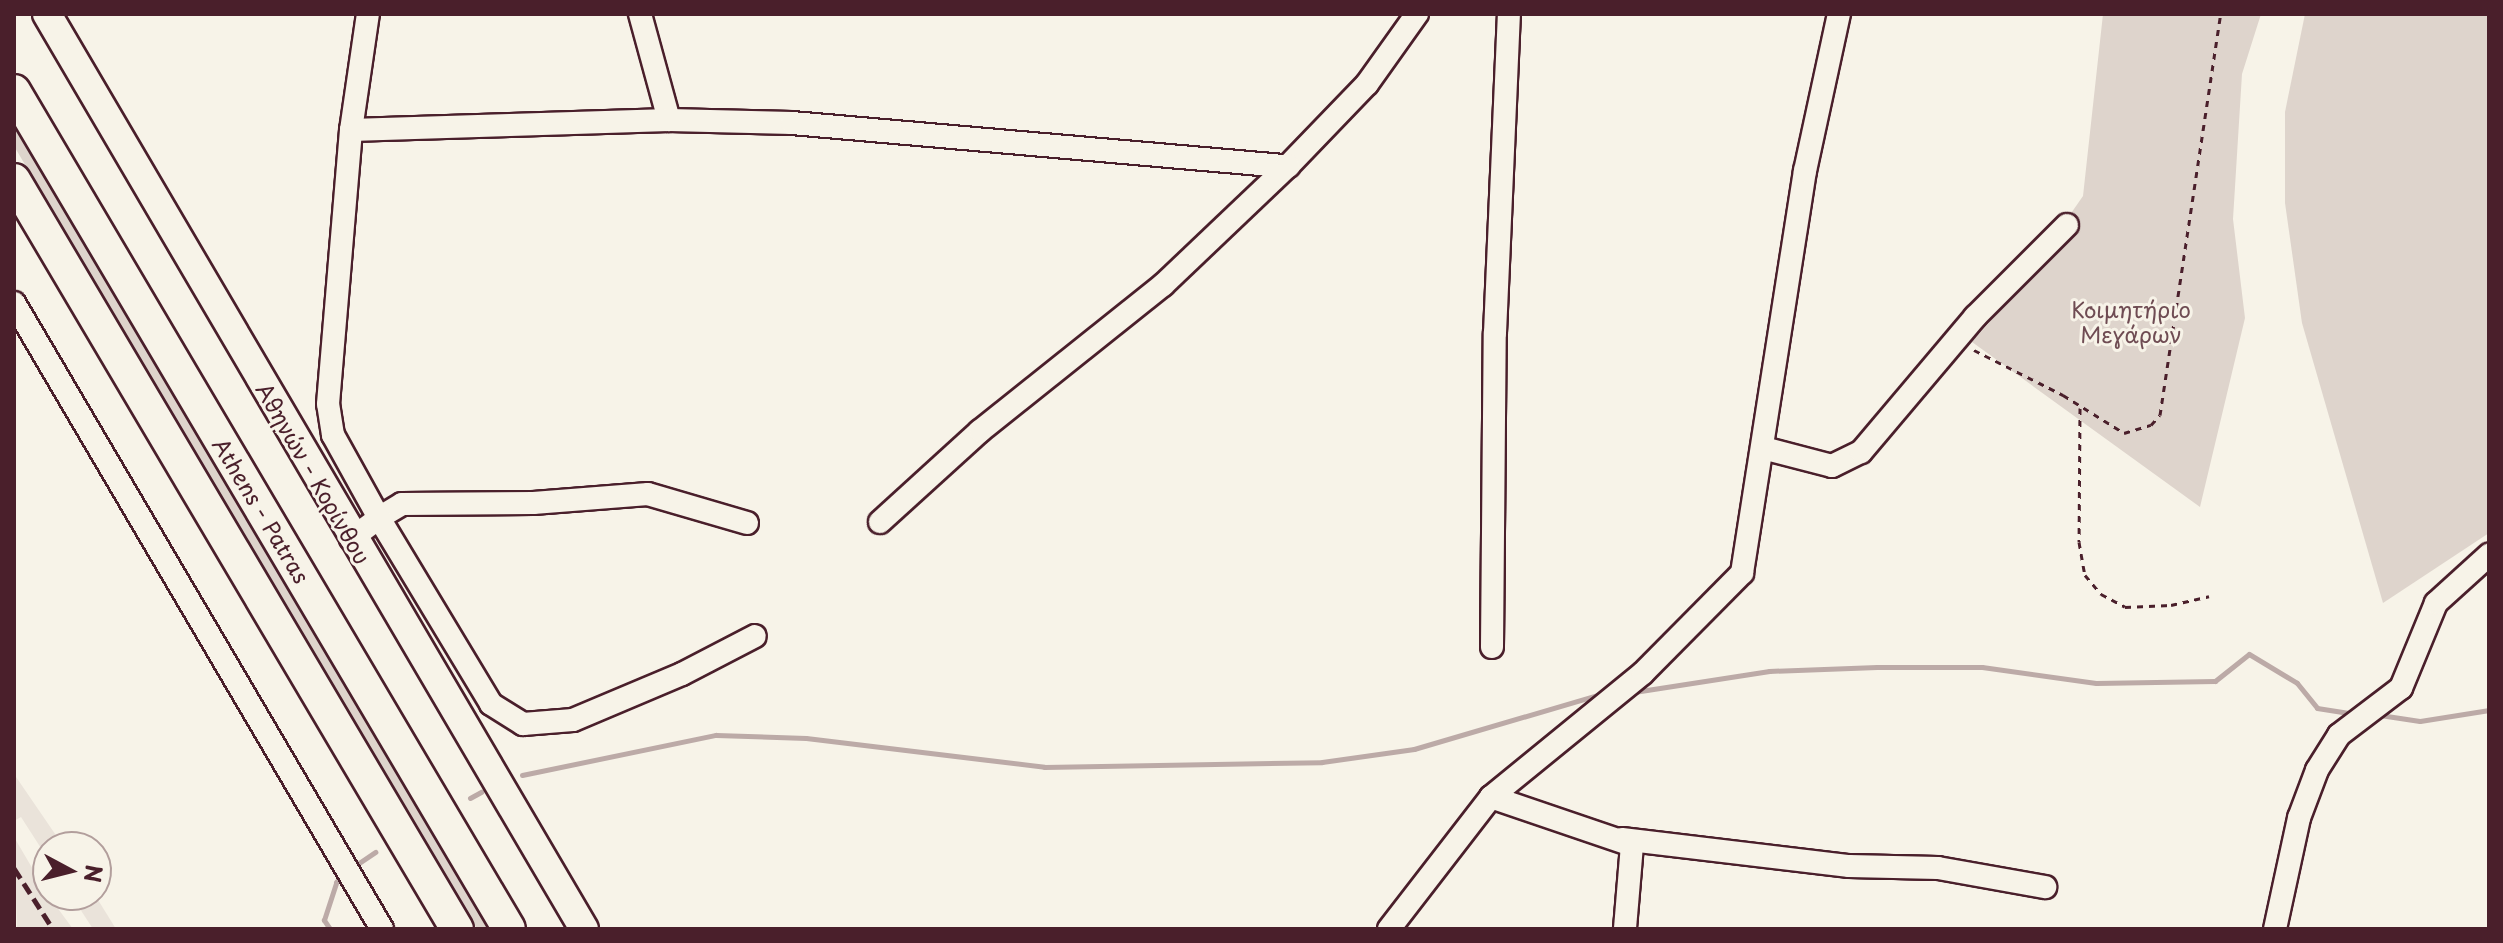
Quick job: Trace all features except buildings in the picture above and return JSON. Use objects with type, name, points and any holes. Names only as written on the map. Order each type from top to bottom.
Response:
[{"type":"highway","name":"Athens - Patras","points":[[14,91],[509,929]]},
{"type":"highway","name":"Athens - Patras","points":[[14,180],[457,929]]},
{"type":"main road","name":"Αθηνών - Κορίνθου","points":[[47,14],[351,539],[584,929]]},
{"type":"street","points":[[368,14],[351,130],[329,418],[379,518],[491,704],[523,724],[573,720],[682,674],[755,636]]},
{"type":"street","points":[[880,522],[980,431],[1163,285],[1288,166],[1367,84],[1417,14]]},
{"type":"street","points":[[1492,647],[1495,333],[1509,14]]},
{"type":"street","points":[[1389,929],[1491,797],[1643,673],[1742,573],[1805,171],[1839,14]]},
{"type":"street","points":[[642,16],[669,120]]},
{"type":"street","points":[[351,130],[669,120],[926,132],[1288,166]]},
{"type":"street","points":[[1763,448],[1832,466],[1844,463],[1861,452],[1953,343],[2067,225]]},
{"type":"street","points":[[14,303],[382,929]]},
{"type":"street","points":[[351,539],[402,504],[533,503],[648,494],[747,523]]},
{"type":"street","points":[[2275,929],[2299,818],[2317,770],[2339,735],[2401,688],[2436,603],[2489,555]]},
{"type":"street","points":[[1491,797],[1622,839],[1849,866],[1938,868],[2045,887]]},
{"type":"street","points":[[1622,839],[1632,845],[1634,858],[1625,929]]},
{"type":"path","points":[[1953,343],[1997,359],[2124,433],[2151,425],[2166,402],[2221,14]]},
{"type":"path","points":[[2080,408],[2079,542],[2085,575],[2101,594],[2125,607],[2171,605],[2209,596]]},
{"type":"shaded area","points":[[14,774],[53,831],[32,831],[32,834],[21,817],[14,821]]},
{"type":"shaded area","points":[[14,837],[32,868],[32,911],[60,911],[73,929],[17,929]]},
{"type":"shaded area","points":[[81,911],[105,911],[116,929],[93,929]]},
{"type":"green space","name":"Κοιμητήριο Μεγάρων","points":[[2103,14],[2261,14],[2242,74],[2233,219],[2245,318],[2200,507],[1972,342],[2015,294],[2083,196]]},
{"type":"green space","points":[[2305,14],[2489,14],[2489,533],[2383,603],[2302,323],[2285,203],[2285,112]]},
{"type":"green space","points":[[14,126],[488,929],[477,929],[14,146]]},
{"type":"waterway","points":[[1634,692],[1769,671],[1877,667],[1982,667],[2096,683],[2215,681],[2249,654],[2297,683],[2317,708],[2354,714]]},
{"type":"waterway","points":[[522,775],[716,735],[806,738],[1044,767],[1322,762],[1414,749],[1597,695]]},
{"type":"waterway","points":[[2380,715],[2420,721],[2489,710]]},
{"type":"waterway","points":[[470,798],[481,792]]},
{"type":"waterway","points":[[353,867],[375,852]]},
{"type":"waterway","points":[[330,929],[324,920],[336,882],[342,876]]},
{"type":"railway","points":[[14,868],[53,929]]}]
